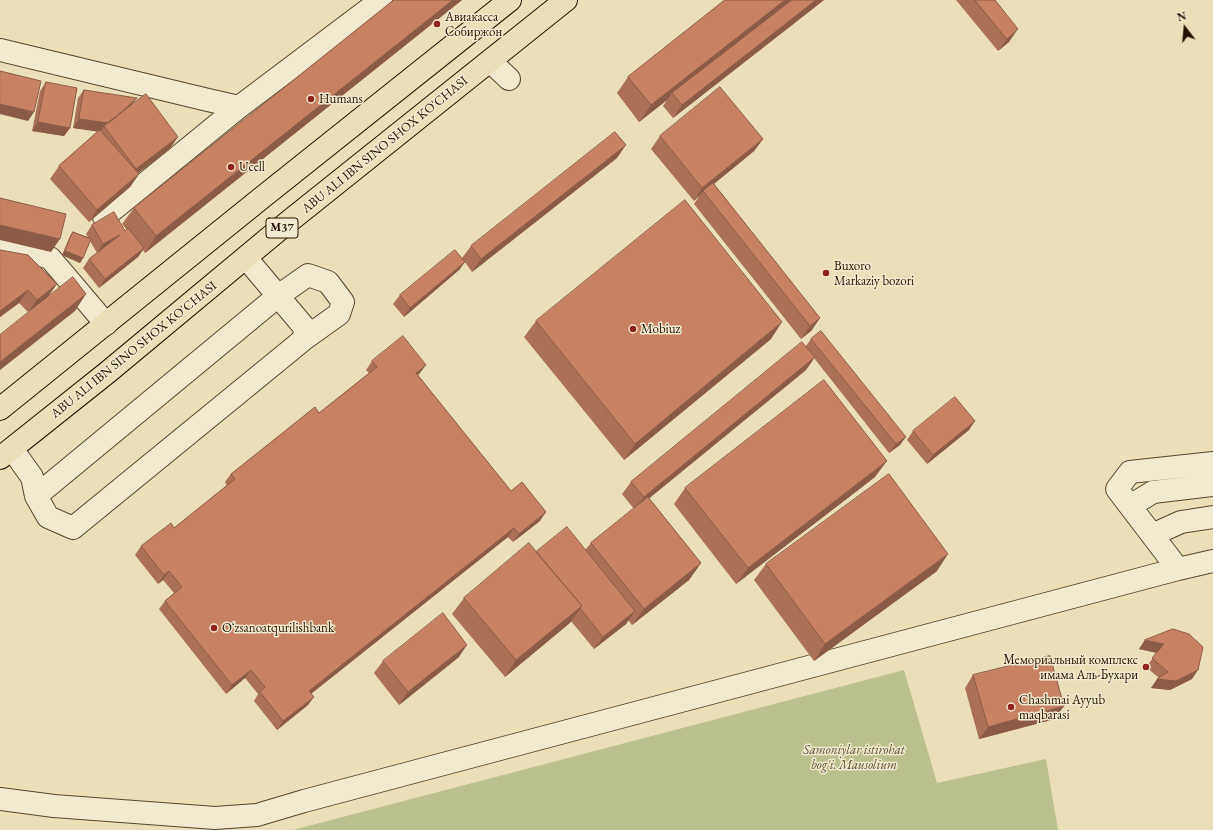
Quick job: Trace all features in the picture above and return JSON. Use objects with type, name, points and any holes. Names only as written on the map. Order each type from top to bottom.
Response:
[{"type":"main road","name":"M37","points":[[0,409],[510,0]]},
{"type":"main road","name":"ABU ALI IBN SINO SHOX KO'CHASI","points":[[6,454],[108,372],[287,223],[566,0]]},
{"type":"lane","points":[[104,218],[239,107],[381,0]]},
{"type":"lane","points":[[0,50],[239,107]]},
{"type":"lane","points":[[490,61],[509,79]]},
{"type":"lane","points":[[0,244],[50,258],[106,324]]},
{"type":"lane","points":[[246,258],[305,328],[304,339]]},
{"type":"lane","points":[[6,454],[32,478],[36,496],[48,518],[73,528],[304,339],[339,314],[343,302],[328,282],[308,275],[278,296],[36,496]]},
{"type":"lane","points":[[1178,569],[1117,489],[1130,472],[1213,463]]},
{"type":"lane","points":[[1130,506],[1153,492],[1213,485]]},
{"type":"lane","points":[[1152,535],[1181,522],[1213,517]]},
{"type":"lane","points":[[0,799],[54,806],[208,817],[257,815],[312,799],[1178,569],[1213,561]]},
{"type":"green space","name":"Samoniylar istirohat bog'i. Mausolium","points":[[904,670],[937,783],[1046,759],[1058,830],[293,830]]},
{"type":"building","points":[[394,0],[453,0],[156,236],[134,208]]},
{"type":"building","points":[[725,0],[785,0],[651,105],[628,77]]},
{"type":"building","points":[[792,0],[816,0],[682,105],[672,93]]},
{"type":"building","points":[[975,0],[995,0],[1018,29],[1007,39]]},
{"type":"building","points":[[0,71],[41,81],[34,112],[0,104]]},
{"type":"building","points":[[46,82],[77,88],[70,128],[38,122]]},
{"type":"building","points":[[720,87],[763,139],[702,188],[660,136]]},
{"type":"building","points":[[84,90],[137,98],[108,123],[79,119]]},
{"type":"building","points":[[146,94],[178,137],[136,169],[104,126]]},
{"type":"building","points":[[100,130],[139,174],[97,210],[59,166]]},
{"type":"building","points":[[615,132],[626,145],[481,259],[471,246]]},
{"type":"building","points":[[713,183],[820,318],[810,326],[703,191]]},
{"type":"building","points":[[0,198],[66,214],[60,239],[0,225]]},
{"type":"building","points":[[685,200],[782,322],[635,444],[536,321]]},
{"type":"building","points":[[114,212],[125,231],[128,228],[144,248],[105,279],[89,259],[120,235],[103,244],[92,225]]},
{"type":"building","points":[[73,232],[91,239],[83,258],[65,251]]},
{"type":"building","points":[[0,250],[28,255],[57,284],[37,300],[28,290],[0,311]]},
{"type":"building","points":[[455,250],[465,262],[410,308],[400,295]]},
{"type":"building","points":[[73,277],[86,294],[0,362],[0,335]]},
{"type":"building","points":[[821,331],[906,437],[896,444],[811,339]]},
{"type":"building","points":[[403,336],[426,365],[416,373],[511,491],[522,482],[546,512],[519,534],[514,528],[309,691],[314,697],[283,721],[260,692],[265,687],[251,670],[232,685],[165,601],[182,587],[169,571],[164,575],[141,546],[171,523],[174,528],[235,479],[231,474],[315,407],[319,413],[377,367],[372,361]]},
{"type":"building","points":[[802,342],[815,357],[644,497],[631,482]]},
{"type":"building","points":[[824,380],[887,461],[748,568],[685,488]]},
{"type":"building","points":[[955,397],[975,421],[933,455],[913,431]]},
{"type":"building","points":[[889,474],[948,554],[825,644],[766,564]]},
{"type":"building","points":[[648,497],[701,563],[644,609],[591,543]]},
{"type":"building","points":[[567,527],[635,611],[603,637],[580,608],[582,606],[536,552]]},
{"type":"building","points":[[529,543],[582,606],[516,660],[464,598]]},
{"type":"building","points":[[443,613],[467,645],[408,692],[383,661]]},
{"type":"building","points":[[1173,629],[1189,634],[1203,647],[1198,670],[1176,681],[1157,679],[1168,672],[1152,658],[1164,644],[1145,640]]},
{"type":"building","name":"Chashmai Ayyub maqbarasi","points":[[1050,656],[1064,706],[988,727],[973,675]]},
{"type":"place","name":"Авиакасса Собиржон","points":[[437,24]]},
{"type":"place","name":"Humans","points":[[311,99]]},
{"type":"place","name":"Ucell","points":[[231,167]]},
{"type":"place","name":"Buxoro Markaziy bozori","points":[[826,273]]},
{"type":"place","name":"Mobiuz","points":[[633,329]]},
{"type":"place","name":"Oʻzsanoatqurilishbank","points":[[214,628]]},
{"type":"place","name":"Мемориальный комплекс имама Аль-Бухари","points":[[1146,667]]},
{"type":"place","name":"Chashmai Ayyub maqbarasi","points":[[1011,707]]}]
